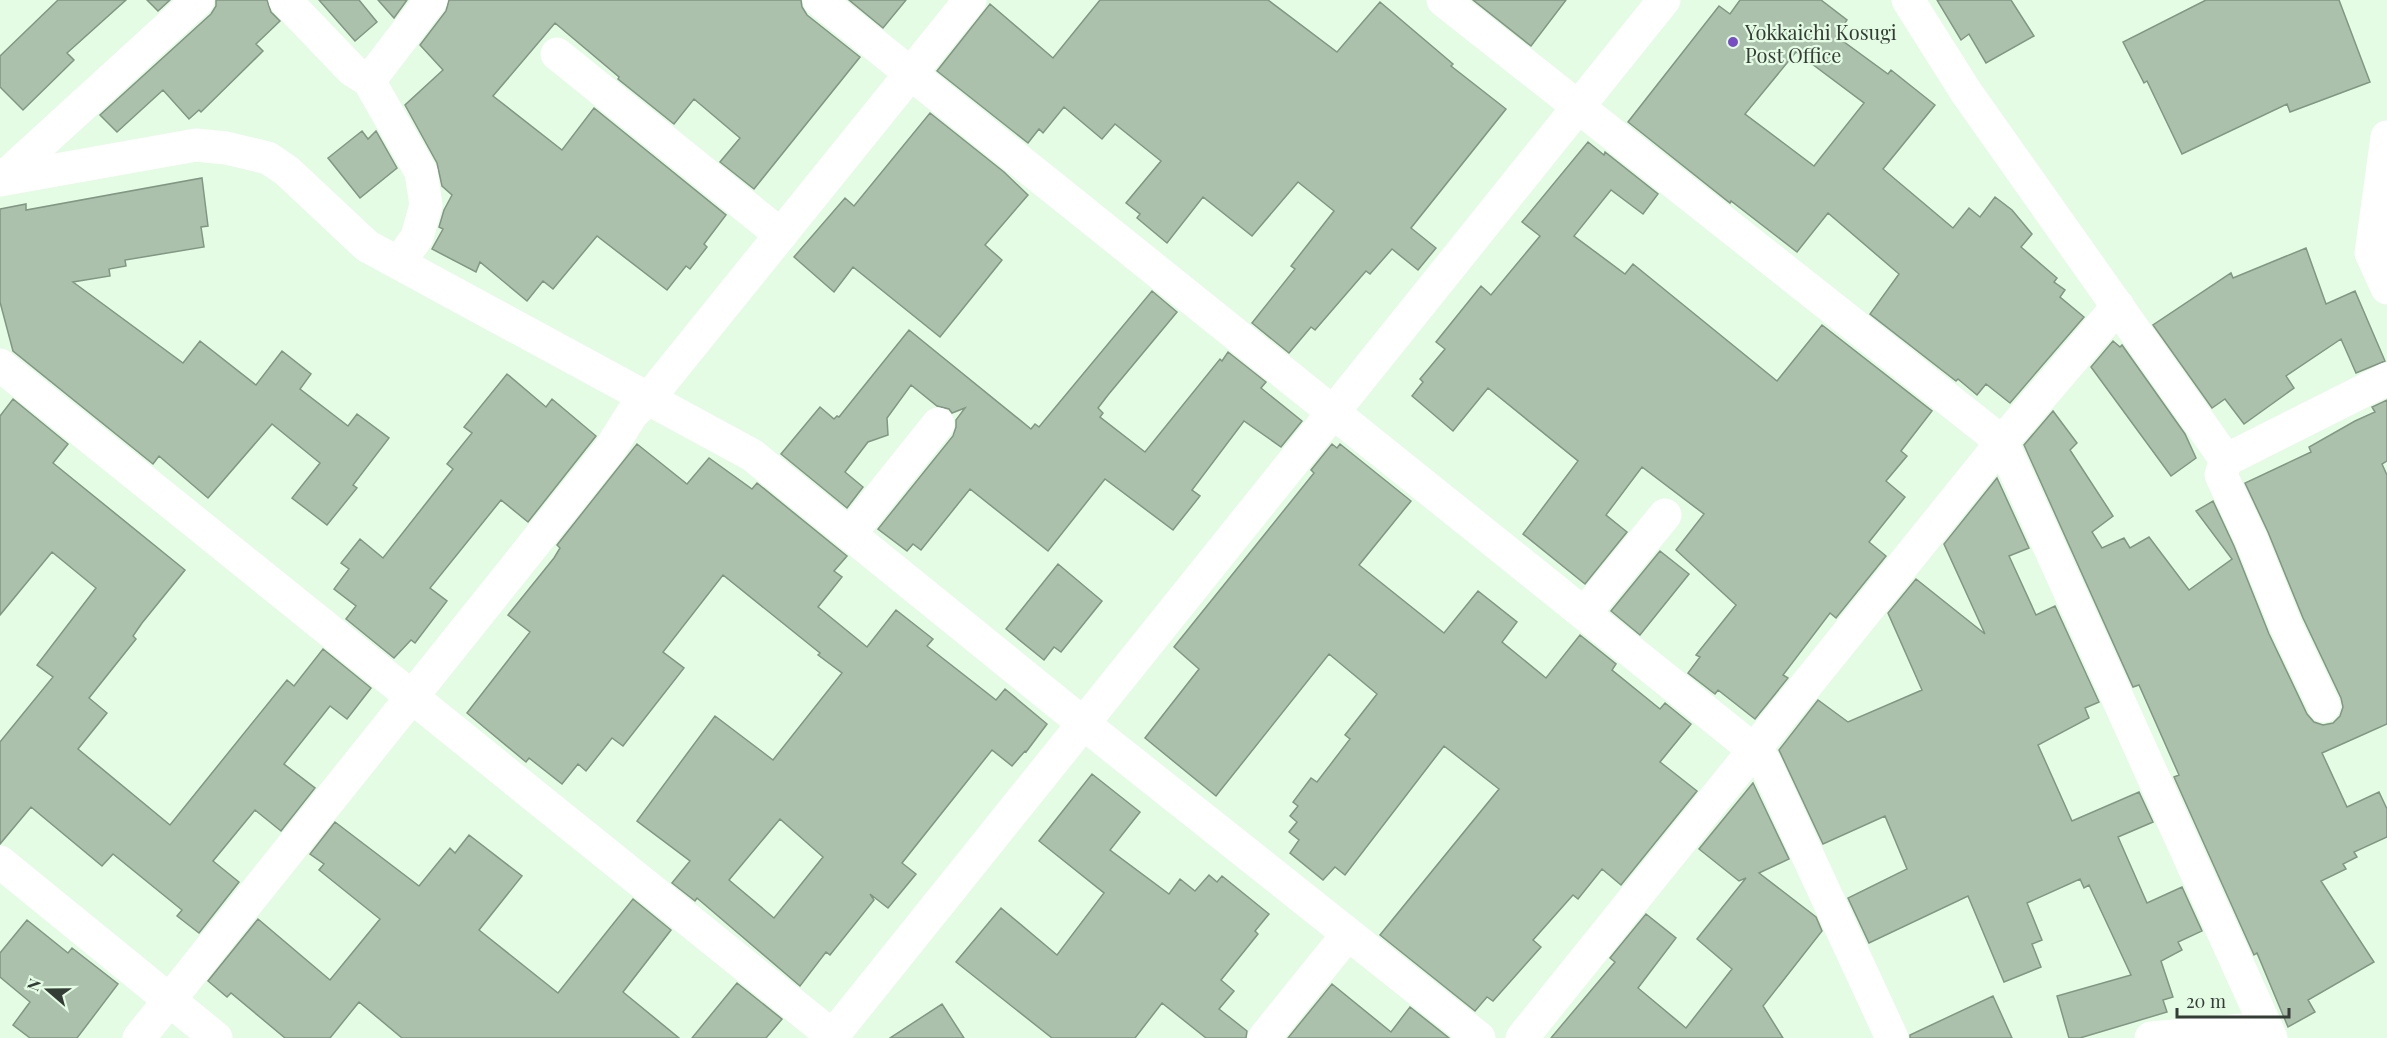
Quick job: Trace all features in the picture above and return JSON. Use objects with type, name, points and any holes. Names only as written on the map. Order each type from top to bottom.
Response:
[{"type":"street","points":[[0,180],[198,0]]},
{"type":"street","points":[[285,0],[352,70],[369,81],[421,172],[426,205],[417,237],[399,263]]},
{"type":"street","points":[[369,81],[431,0]]},
{"type":"street","points":[[819,0],[1755,750],[1764,761],[1892,1038]]},
{"type":"street","points":[[139,1038],[610,449],[632,414],[649,398],[970,0]]},
{"type":"street","points":[[1443,0],[2002,442],[2269,1033],[2151,1038]]},
{"type":"street","points":[[0,365],[833,1037],[1664,0]]},
{"type":"street","points":[[1908,0],[1966,92],[2226,460]]},
{"type":"street","points":[[557,54],[781,235]]},
{"type":"street","points":[[2387,137],[2370,253],[2387,288]]},
{"type":"street","points":[[0,180],[196,145],[226,148],[268,158],[287,171],[367,246],[752,454],[1084,724],[1479,1038]]},
{"type":"street","points":[[1522,1038],[2002,442],[2118,306]]},
{"type":"street","points":[[2324,706],[2286,626],[2251,539],[2221,475],[2226,460],[2387,378]]},
{"type":"street","points":[[850,534],[938,424]]},
{"type":"street","points":[[1584,614],[1665,515]]},
{"type":"street","points":[[0,862],[216,1038]]},
{"type":"street","points":[[1264,1038],[1347,935]]},
{"type":"building","points":[[58,0],[126,0],[67,53],[74,60],[23,110],[0,87],[0,56]]},
{"type":"building","points":[[147,0],[170,0],[158,11]]},
{"type":"building","points":[[216,0],[267,0],[271,12],[280,21],[256,44],[263,51],[201,112],[199,110],[189,119],[163,90],[117,132],[100,115],[211,14],[216,6]]},
{"type":"building","points":[[319,0],[359,0],[377,22],[355,41]]},
{"type":"building","points":[[378,0],[407,0],[394,18]]},
{"type":"building","points":[[449,0],[801,0],[807,15],[860,57],[754,189],[720,162],[740,138],[694,99],[674,124],[618,79],[619,77],[555,23],[493,96],[562,150],[594,108],[726,215],[704,244],[707,247],[690,269],[686,266],[667,290],[597,236],[553,289],[543,281],[527,301],[480,262],[476,272],[432,249],[443,229],[439,227],[452,195],[442,186],[437,163],[405,105],[443,70],[420,45],[446,11]]},
{"type":"building","points":[[849,0],[906,0],[883,28]]},
{"type":"building","points":[[1100,0],[1268,0],[1337,52],[1380,2],[1453,64],[1451,66],[1506,109],[1411,228],[1436,248],[1418,270],[1392,249],[1370,274],[1366,271],[1315,330],[1311,327],[1289,353],[1252,323],[1295,269],[1291,266],[1334,211],[1298,182],[1252,236],[1203,197],[1167,243],[1137,218],[1140,214],[1126,203],[1161,161],[1115,124],[1102,139],[1064,107],[1043,133],[1039,129],[1028,143],[937,71],[990,4],[1053,58]]},
{"type":"building","points":[[1473,0],[1566,0],[1531,46]]},
{"type":"building","points":[[1740,0],[1821,0],[1847,20],[1836,36],[1888,74],[1891,70],[1935,105],[1883,169],[1953,228],[1969,208],[1980,217],[1995,197],[2012,210],[2032,234],[2021,247],[2057,278],[2054,282],[2065,290],[2060,297],[2084,317],[2010,403],[1986,384],[1977,395],[1870,314],[1899,274],[1828,213],[1797,252],[1731,201],[1730,203],[1628,122],[1719,6],[1730,14]],"holes":[[[1796,52],[1864,103],[1814,166],[1745,114]]]},
{"type":"building","points":[[1937,0],[2011,0],[2034,36],[1986,63],[1969,34],[1961,40]]},
{"type":"building","points":[[2206,0],[2339,0],[2370,82],[2290,112],[2287,104],[2182,154],[2147,81],[2144,83],[2123,42]]},
{"type":"building","points":[[930,113],[1004,172],[1028,195],[985,245],[1002,260],[940,337],[853,267],[834,292],[794,257],[845,198],[854,206]]},
{"type":"building","points":[[362,131],[368,139],[376,131],[397,168],[360,198],[328,158]]},
{"type":"building","points":[[1588,142],[1604,155],[1605,152],[1658,194],[1643,214],[1611,190],[1574,236],[1625,274],[1633,264],[1777,381],[1822,325],[1932,411],[1901,451],[1907,456],[1886,481],[1905,497],[1869,542],[1886,556],[1836,618],[1830,613],[1783,675],[1788,678],[1755,719],[1718,690],[1715,694],[1688,673],[1700,657],[1696,655],[1736,605],[1676,550],[1704,514],[1642,467],[1606,515],[1627,532],[1585,584],[1523,534],[1578,461],[1488,388],[1453,431],[1412,396],[1423,382],[1420,379],[1445,349],[1436,342],[1481,286],[1491,295],[1540,236],[1522,222]]},
{"type":"building","points":[[202,178],[208,226],[201,227],[204,247],[125,260],[126,266],[109,269],[110,276],[73,282],[183,363],[200,341],[256,385],[282,351],[311,374],[300,389],[348,426],[357,414],[389,438],[353,485],[357,488],[327,525],[292,498],[320,463],[272,424],[208,498],[159,456],[153,464],[13,351],[0,302],[0,209],[26,204],[26,210]]},
{"type":"building","points":[[2306,248],[2326,304],[2355,291],[2385,361],[2356,373],[2341,339],[2286,376],[2294,388],[2244,424],[2225,399],[2212,408],[2153,325],[2231,273],[2233,278]]},
{"type":"building","points":[[1152,291],[1177,312],[1098,408],[1103,413],[1100,417],[1145,452],[1228,352],[1266,382],[1261,388],[1302,421],[1281,447],[1244,421],[1192,490],[1200,496],[1173,530],[1105,479],[1048,551],[970,489],[921,550],[913,544],[907,551],[878,529],[953,436],[956,420],[965,408],[952,413],[949,409],[937,406],[911,385],[887,418],[888,435],[868,442],[845,472],[863,487],[847,508],[781,454],[820,407],[834,419],[839,417],[909,330],[1031,429],[1035,424],[1039,427]]},
{"type":"building","points":[[2113,341],[2120,347],[2122,345],[2185,434],[2196,458],[2171,476],[2091,367]]},
{"type":"building","points":[[507,374],[546,407],[552,399],[596,436],[528,522],[501,500],[430,588],[447,601],[415,643],[411,640],[394,658],[346,619],[356,606],[334,589],[349,569],[341,563],[360,539],[383,558],[453,469],[447,464],[472,433],[464,427]]},
{"type":"building","points":[[13,399],[68,444],[53,463],[185,570],[142,623],[133,636],[136,639],[89,698],[107,713],[78,749],[170,825],[287,680],[294,686],[323,649],[371,688],[347,719],[330,706],[284,764],[315,788],[281,831],[255,810],[213,861],[239,882],[199,933],[177,916],[182,910],[113,854],[102,866],[31,807],[0,844],[0,742],[53,677],[37,665],[96,588],[52,552],[0,615],[0,416]]},
{"type":"building","points":[[2387,400],[2387,461],[2382,464],[2387,475],[2387,724],[2322,753],[2347,807],[2379,792],[2387,809],[2387,837],[2354,852],[2357,857],[2343,864],[2346,869],[2321,881],[2374,962],[2308,1000],[2315,1012],[2288,1027],[2257,953],[2254,955],[2174,777],[2179,775],[2139,685],[2133,687],[2024,445],[2053,411],[2077,443],[2070,450],[2113,516],[2092,532],[2102,548],[2124,538],[2130,548],[2149,537],[2189,590],[2232,559],[2196,511],[2213,501],[2234,546],[2269,634],[2307,714],[2314,722],[2323,725],[2333,723],[2340,716],[2343,707],[2341,698],[2303,618],[2245,483],[2311,452],[2309,447],[2375,412],[2372,407]]},
{"type":"building","points":[[637,444],[687,484],[709,458],[752,489],[757,483],[847,556],[834,571],[842,577],[818,607],[867,647],[896,610],[933,639],[927,646],[996,700],[1005,689],[1047,724],[1012,766],[992,750],[902,863],[916,874],[888,908],[870,894],[874,900],[830,955],[826,952],[800,986],[697,898],[695,901],[672,883],[690,861],[637,821],[715,716],[773,760],[842,673],[723,575],[663,652],[684,668],[623,746],[612,738],[586,771],[578,764],[562,784],[529,758],[526,762],[467,713],[530,632],[508,615],[554,558],[560,548],[557,545]],"holes":[[[780,819],[823,857],[774,918],[729,880]]]},
{"type":"building","points":[[1332,444],[1337,448],[1340,444],[1411,501],[1359,565],[1444,633],[1478,591],[1517,622],[1502,642],[1546,678],[1580,635],[1616,664],[1612,670],[1660,709],[1665,703],[1691,724],[1660,762],[1697,791],[1621,885],[1602,869],[1578,899],[1573,895],[1533,940],[1541,947],[1493,1001],[1487,997],[1475,1011],[1380,935],[1499,789],[1444,746],[1345,875],[1335,867],[1323,880],[1290,853],[1299,840],[1289,832],[1297,822],[1290,816],[1298,806],[1293,802],[1311,778],[1317,782],[1350,739],[1345,735],[1377,694],[1329,654],[1216,796],[1145,738],[1199,669],[1174,647],[1314,473],[1311,470]]},
{"type":"building","points":[[1997,478],[2029,548],[2009,556],[2036,615],[2055,606],[2099,702],[2085,708],[2089,718],[2038,745],[2072,821],[2139,792],[2153,822],[2118,837],[2147,903],[2182,887],[2202,931],[2178,942],[2182,950],[2161,961],[2173,997],[2163,1000],[2167,1012],[2080,1038],[2069,1038],[2057,996],[2131,975],[2089,885],[2084,888],[2080,879],[2027,903],[2042,940],[2032,944],[2041,967],[2004,982],[1968,896],[1869,943],[1848,898],[1907,869],[1885,816],[1823,844],[1779,750],[1818,700],[1848,722],[1922,690],[1888,613],[1916,579],[1985,634],[1944,544]]},
{"type":"building","points":[[1660,551],[1689,574],[1640,635],[1611,611]]},
{"type":"building","points":[[1058,564],[1102,601],[1061,652],[1054,647],[1044,660],[1006,629]]},
{"type":"building","points":[[1092,774],[1140,812],[1110,850],[1169,894],[1180,879],[1195,891],[1209,875],[1217,882],[1222,876],[1269,914],[1255,931],[1258,934],[1221,980],[1234,991],[1219,1009],[1247,1031],[1246,1038],[1206,1038],[1162,1003],[1135,1038],[1052,1038],[956,962],[1001,908],[1057,955],[1104,893],[1039,841]]},
{"type":"building","points":[[1753,783],[1789,859],[1759,873],[1816,917],[1822,931],[1763,1006],[1783,1038],[1551,1038],[1615,962],[1610,958],[1646,914],[1676,938],[1638,988],[1686,1028],[1732,969],[1697,939],[1746,878],[1739,881],[1699,849]]},
{"type":"building","points":[[335,822],[419,886],[450,848],[455,853],[469,835],[522,876],[479,930],[558,993],[633,899],[671,930],[623,992],[679,1038],[402,1038],[359,1002],[330,1038],[285,1038],[231,993],[227,997],[208,981],[258,919],[330,980],[380,919],[319,870],[324,864],[310,854]]},
{"type":"building","points":[[27,920],[68,953],[72,948],[118,984],[77,1038],[30,1038],[13,1025],[30,1002],[0,977],[0,953]]},
{"type":"building","points":[[737,983],[782,1019],[766,1038],[692,1038]]},
{"type":"building","points":[[1332,984],[1391,1032],[1410,1007],[1449,1038],[1288,1038]]},
{"type":"building","points":[[1993,996],[2012,1038],[1910,1038],[1910,1035]]},
{"type":"building","points":[[942,1004],[964,1038],[890,1038]]},
{"type":"place","name":"Yokkaichi Kosugi Post Office","points":[[1733,42]]}]
